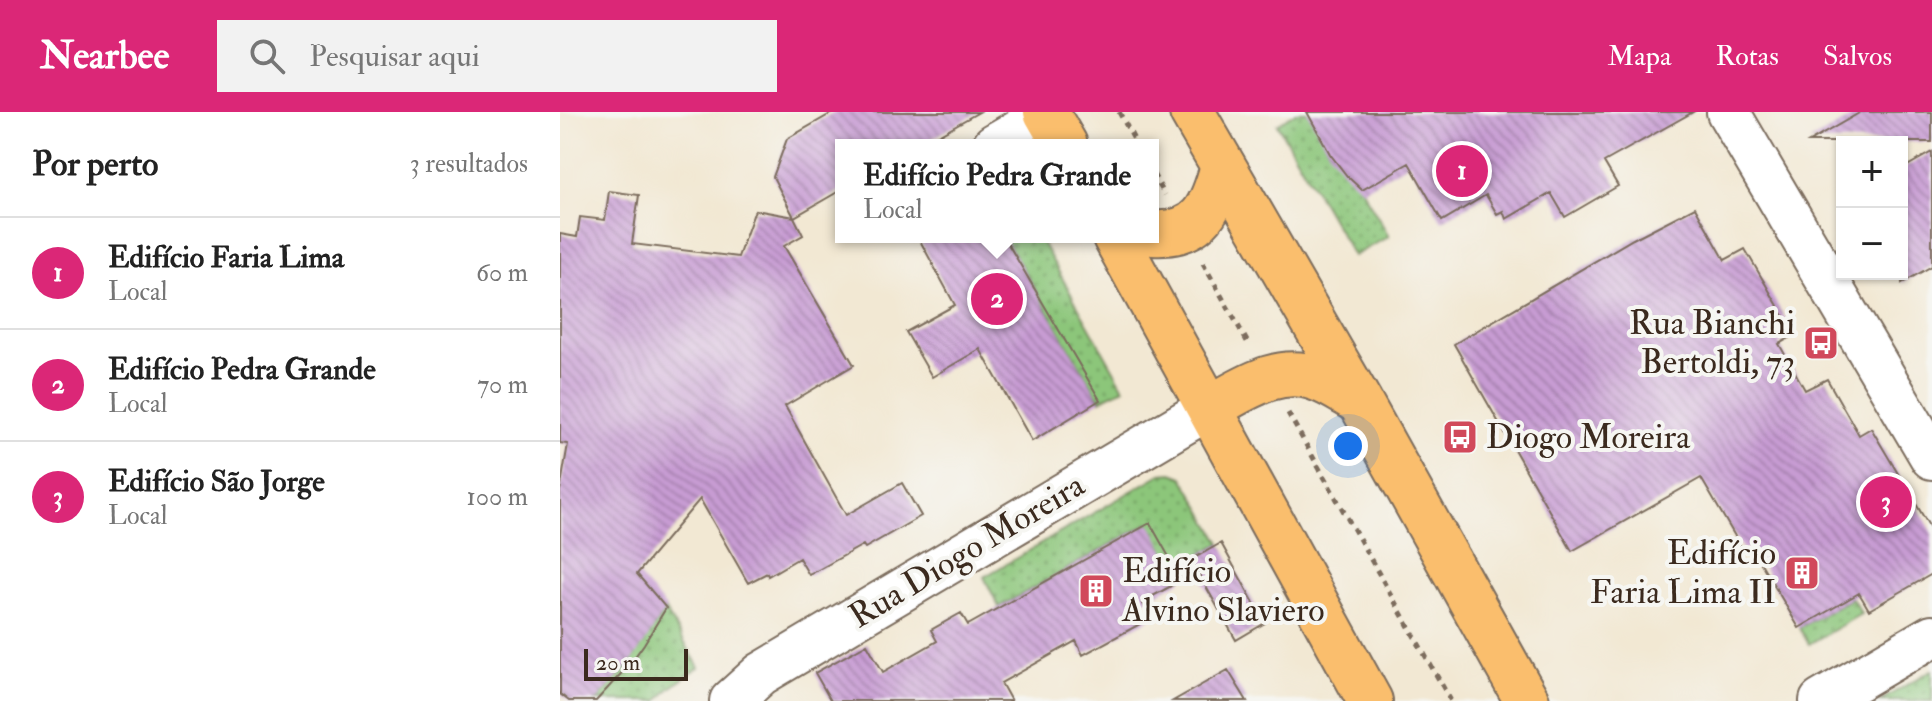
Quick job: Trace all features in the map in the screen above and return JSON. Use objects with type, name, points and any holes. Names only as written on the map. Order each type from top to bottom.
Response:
[{"type":"highway","points":[[1192,112],[1360,402],[1527,701]]},
{"type":"highway","points":[[1168,231],[1193,225],[1210,205],[1223,166]]},
{"type":"highway","points":[[1118,243],[1370,701]]},
{"type":"highway","points":[[1209,408],[1267,377],[1292,373],[1315,377],[1360,402]]},
{"type":"street","points":[[1728,112],[1932,458]]},
{"type":"street","points":[[1011,139],[1053,124]]},
{"type":"street","name":"Rua Diogo Moreira","points":[[731,701],[761,674],[1209,408]]},
{"type":"street","points":[[1821,701],[1932,636]]},
{"type":"path","points":[[1119,112],[1134,139]]},
{"type":"path","points":[[1159,197],[1168,231],[1267,377],[1451,701]]},
{"type":"green space","points":[[1296,112],[1307,112],[1362,190],[1389,236],[1353,256],[1277,124]]},
{"type":"green space","points":[[1008,243],[1042,243],[1124,388],[1100,400]]},
{"type":"green space","points":[[1172,473],[1183,477],[1221,543],[1175,568],[1149,523],[999,607],[984,577],[1161,474]]},
{"type":"green space","points":[[1852,598],[1861,614],[1809,644],[1799,628]]},
{"type":"green space","points":[[665,610],[699,667],[658,701],[596,701],[629,665]]},
{"type":"green space","points":[[1932,670],[1932,701],[1880,701]]},
{"type":"building","points":[[834,112],[979,112],[931,139],[835,139],[835,193],[794,217],[773,177],[787,139]]},
{"type":"building","points":[[1307,112],[1693,112],[1604,162],[1618,186],[1565,217],[1551,193],[1506,219],[1503,211],[1497,214],[1486,195],[1442,221],[1409,163],[1362,190],[1330,154]]},
{"type":"building","points":[[1861,112],[1932,112],[1932,142],[1908,142],[1908,136],[1836,136],[1836,142],[1809,142]]},
{"type":"building","points":[[1932,152],[1932,266],[1908,280],[1908,208],[1908,166]]},
{"type":"building","points":[[609,191],[639,195],[632,244],[738,257],[755,210],[794,217],[803,235],[784,246],[854,365],[785,406],[846,515],[902,483],[921,516],[809,575],[799,558],[768,576],[767,573],[748,583],[700,499],[637,574],[666,608],[644,644],[596,701],[569,701],[560,694],[560,491],[568,444],[560,443],[560,234],[577,237],[580,217],[605,220]]},
{"type":"building","points":[[1695,207],[1725,260],[1745,249],[1795,335],[1779,344],[1805,390],[1827,379],[1859,435],[1871,428],[1932,531],[1932,574],[1869,610],[1859,593],[1799,628],[1751,546],[1743,550],[1701,478],[1572,551],[1454,344],[1633,239]]},
{"type":"building","points":[[921,243],[1008,243],[1100,400],[1032,441],[980,349],[932,377],[906,332],[955,305]]},
{"type":"building","points":[[1150,523],[1182,580],[1142,602],[1151,618],[1083,655],[1076,641],[1001,683],[1011,701],[831,701],[815,673],[867,644],[883,672],[937,641],[931,630],[961,613],[968,625]]},
{"type":"building","points":[[1221,543],[1265,623],[1236,640],[1191,560]]},
{"type":"building","points":[[1228,670],[1247,701],[1173,701]]},
{"type":"place","name":"Edifício Faria Lima","points":[[1462,171]]},
{"type":"place","name":"Edifício Pedra Grande","points":[[997,299]]},
{"type":"place","name":"Rua Bianchi Bertoldi, 73","points":[[1821,343]]},
{"type":"place","name":"Diogo Moreira","points":[[1460,437]]},
{"type":"place","name":"Edifício São Jorge","points":[[1886,502]]},
{"type":"place","name":"Edifício Faria Lima II","points":[[1802,573]]},
{"type":"place","name":"Edifício Alvino Slaviero","points":[[1096,591]]}]
